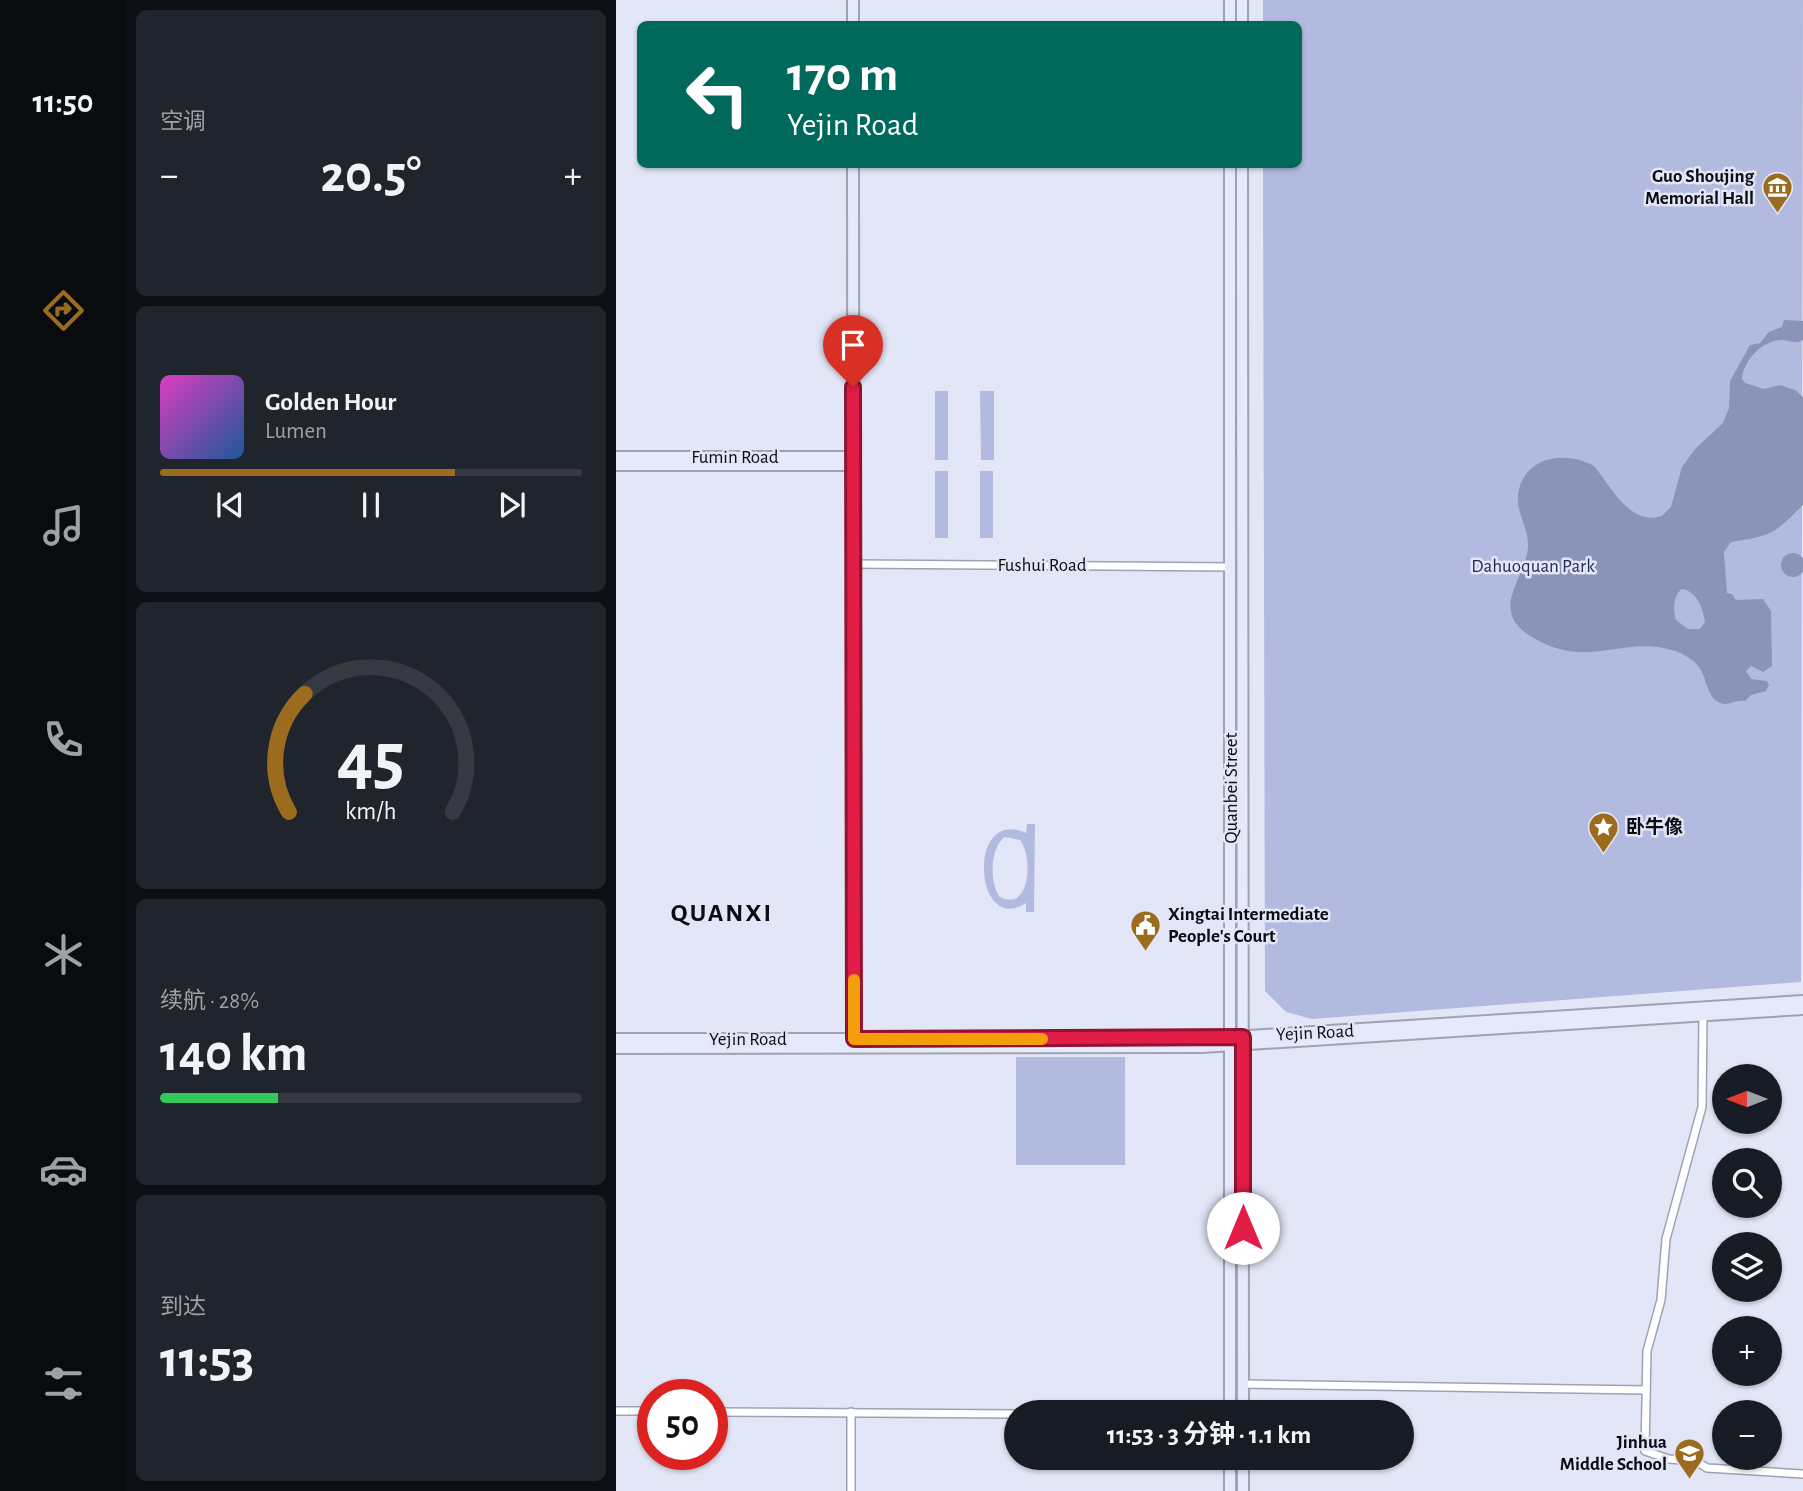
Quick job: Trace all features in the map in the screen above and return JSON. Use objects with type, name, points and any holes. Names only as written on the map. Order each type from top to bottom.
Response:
[{"type":"street","points":[[853,0],[853,21]]},
{"type":"street","points":[[1230,0],[1230,21]]},
{"type":"street","points":[[1242,0],[1242,21]]},
{"type":"street","points":[[853,168],[854,1044]]},
{"type":"street","name":"Quanbei Street","points":[[1230,168],[1230,1400]]},
{"type":"street","name":"Quanbei Street","points":[[1242,168],[1243,1400]]},
{"type":"street","name":"Fumin Road","points":[[616,457],[853,461]]},
{"type":"street","name":"Fumin Road","points":[[616,465],[853,461]]},
{"type":"street","name":"Fushui Road","points":[[853,564],[1231,567]]},
{"type":"street","name":"Yejin Road","points":[[1243,1041],[1803,1001]]},
{"type":"street","name":"Yejin Road","points":[[616,1048],[1243,1041],[1803,1009]]},
{"type":"street","points":[[1703,1016],[1702,1107],[1666,1239],[1661,1300],[1647,1351],[1645,1451],[1669,1459],[1696,1461],[1707,1468],[1803,1474]]},
{"type":"street","name":"Yejin Road","points":[[616,1039],[854,1044]]},
{"type":"street","points":[[1243,1384],[1646,1390]]},
{"type":"street","points":[[616,1411],[637,1411]]},
{"type":"street","points":[[728,1412],[1004,1414]]},
{"type":"street","points":[[851,1412],[851,1491]]},
{"type":"street","points":[[1230,1470],[1230,1491]]},
{"type":"street","points":[[1243,1470],[1243,1491]]},
{"type":"green space","name":"Dahuoquan Park","points":[[1263,0],[1803,0],[1801,982],[1312,1019],[1286,1012],[1265,991],[1263,168],[1302,168],[1302,21],[1263,21]]},
{"type":"green space","points":[[935,391],[948,391],[948,460],[935,460]]},
{"type":"green space","points":[[980,391],[994,391],[994,460],[981,460]]},
{"type":"green space","points":[[935,471],[948,471],[948,538],[935,538]]},
{"type":"green space","points":[[980,471],[993,471],[993,538],[980,538]]},
{"type":"green space","points":[[1027,824],[1035,824],[1034,912],[1026,912],[1026,903],[1009,909],[996,903],[987,889],[984,871],[986,852],[993,837],[1007,830],[1026,833]],"holes":[[[1005,837],[1020,840],[1027,857],[1028,869],[1023,890],[1018,897],[1010,900],[1000,897],[996,891],[994,857],[996,849]]]},
{"type":"green space","points":[[1016,1057],[1125,1057],[1125,1165],[1016,1165]]},
{"type":"shaded area","points":[[1784,320],[1803,321],[1803,340],[1773,341],[1760,348],[1746,365],[1742,379],[1745,383],[1764,389],[1780,385],[1795,390],[1803,397],[1803,505],[1772,532],[1731,542],[1724,552],[1727,593],[1732,594],[1736,600],[1763,599],[1771,611],[1772,666],[1763,672],[1751,666],[1746,671],[1751,679],[1767,681],[1769,685],[1766,691],[1751,695],[1745,701],[1720,703],[1712,696],[1697,664],[1676,651],[1636,646],[1587,652],[1570,651],[1552,647],[1519,627],[1512,616],[1510,605],[1528,547],[1518,495],[1528,472],[1547,460],[1571,458],[1583,461],[1594,466],[1631,510],[1640,516],[1662,516],[1671,507],[1682,467],[1695,449],[1723,423],[1729,408],[1730,381],[1750,345],[1760,343],[1769,332],[1782,327]],"holes":[[[1682,589],[1687,590],[1698,601],[1703,612],[1705,622],[1700,629],[1688,629],[1676,620],[1675,599]]]},
{"type":"shaded area","points":[[1793,553],[1802,556],[1802,574],[1793,577],[1784,574],[1781,565],[1784,556]]},
{"type":"slow traffic","points":[[854,980],[854,1039],[1042,1039]]},
{"type":"place","name":"Guo Shoujing Memorial Hall","points":[[1777,214]]},
{"type":"place","name":"卧牛像","points":[[1603,854]]},
{"type":"place","name":"Xingtai Intermediate People's Court","points":[[1145,952]]},
{"type":"place","name":"Jinhua Middle School","points":[[1690,1480]]},
{"type":"district","name":"QUANXI","points":[[722,913]]},
{"type":"route","points":[[853,387],[854,1039],[1243,1037],[1243,1228]]}]
